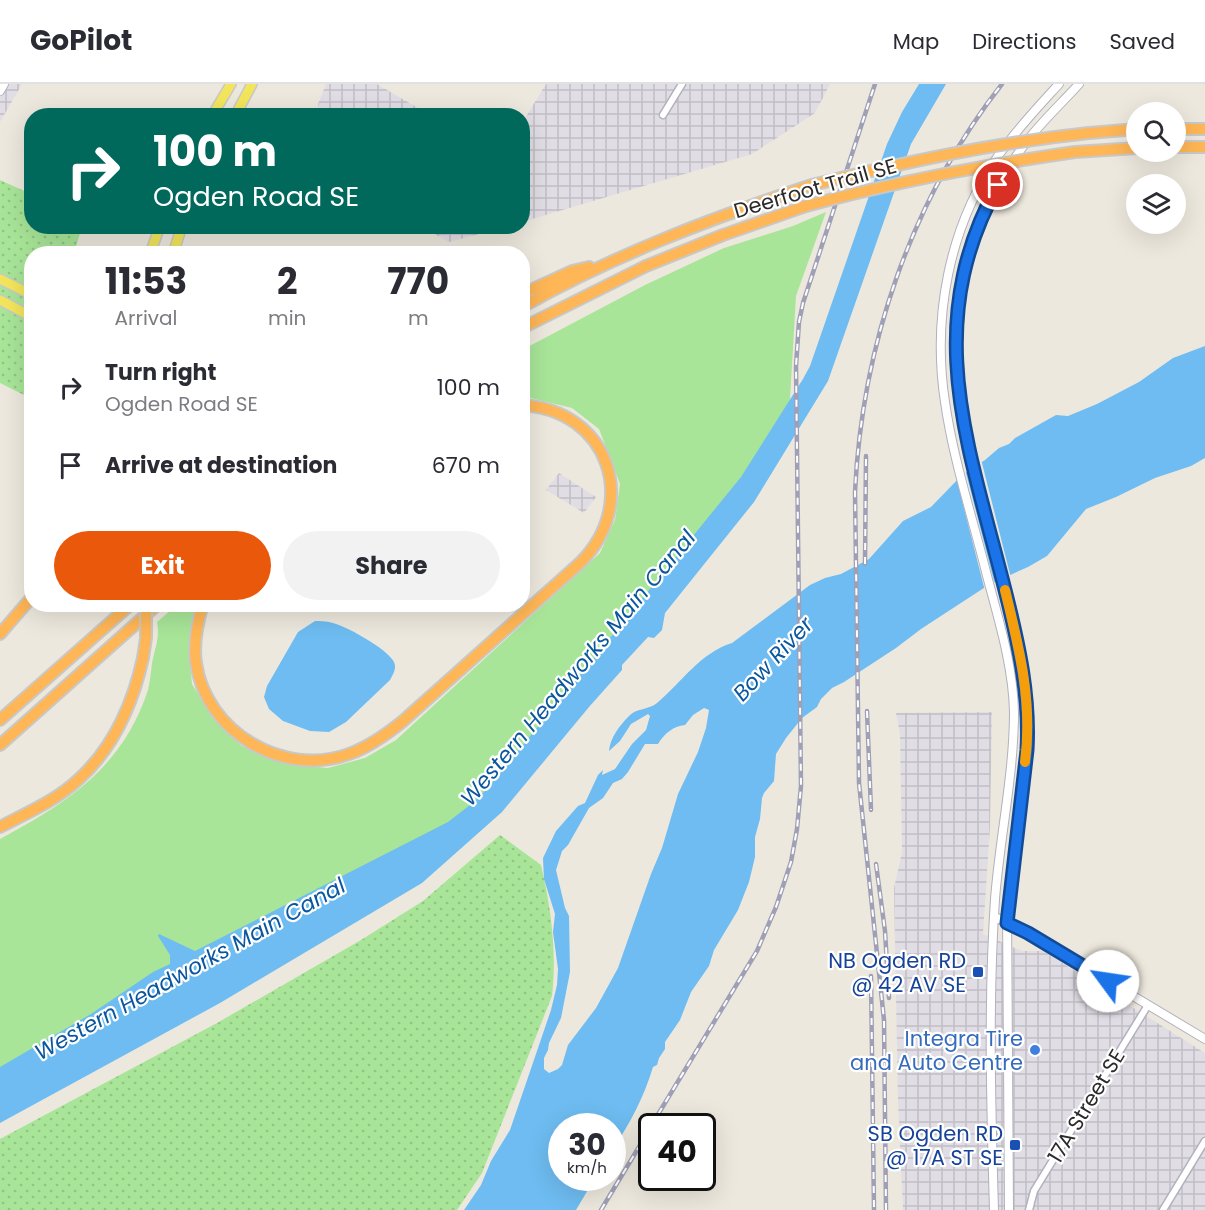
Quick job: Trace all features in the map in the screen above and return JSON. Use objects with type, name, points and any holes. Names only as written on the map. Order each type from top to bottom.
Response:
[{"type":"highway","points":[[1186,129],[1205,129]]},
{"type":"highway","name":"Deerfoot Trail SE","points":[[530,303],[613,261],[687,229],[813,185],[932,156],[1024,141],[1126,130]]},
{"type":"highway","points":[[1186,147],[1205,147]]},
{"type":"highway","name":"Deerfoot Trail SE","points":[[530,324],[645,266],[723,235],[806,206],[867,189],[939,174],[1075,152],[1126,149]]},
{"type":"highway","points":[[530,290],[572,271],[613,261]]},
{"type":"highway","points":[[530,406],[549,409],[565,416],[591,437],[609,471],[611,500],[607,523],[595,544],[580,562],[530,607]]},
{"type":"highway","points":[[0,634],[24,606]]},
{"type":"highway","points":[[0,720],[122,612]]},
{"type":"highway","points":[[0,827],[60,794],[91,767],[125,715],[133,696],[143,658],[146,612]]},
{"type":"highway","points":[[0,745],[149,612]]},
{"type":"highway","points":[[201,612],[195,630],[196,663],[203,687],[212,706],[233,730],[262,750],[293,759],[320,760],[348,755],[376,741],[403,721],[524,612]]},
{"type":"main road","points":[[217,108],[231,84]]},
{"type":"main road","points":[[239,108],[252,84]]},
{"type":"main road","points":[[0,279],[24,292]]},
{"type":"main road","points":[[0,284],[12,286]]},
{"type":"main road","points":[[0,300],[24,313]]},
{"type":"street","points":[[0,91],[4,84]]},
{"type":"street","points":[[663,116],[682,84]]},
{"type":"street","points":[[994,1210],[991,1079],[995,917],[1010,765],[1013,701],[1005,647],[945,403],[940,322],[953,254],[972,203],[999,155],[1059,84]]},
{"type":"street","points":[[1009,1210],[1007,923],[1027,750],[1026,692],[1019,646],[961,408],[955,344],[960,292],[970,251],[991,199],[1025,143],[1079,84]]},
{"type":"street","points":[[995,917],[1028,933],[1205,1039]]},
{"type":"street","name":"17A Street SE","points":[[1029,1210],[1034,1191],[1148,1005]]},
{"type":"street","points":[[1163,1210],[1205,1141]]},
{"type":"shaded area","points":[[0,84],[22,84],[0,122]]},
{"type":"shaded area","points":[[326,84],[377,84],[418,108],[319,108],[318,104]]},
{"type":"shaded area","points":[[546,84],[830,84],[815,113],[752,154],[530,220],[530,110]]},
{"type":"shaded area","points":[[435,234],[479,234],[449,242]]},
{"type":"shaded area","points":[[559,473],[596,497],[584,513],[546,490]]},
{"type":"shaded area","points":[[992,712],[990,827],[983,934],[1022,951],[1043,951],[1205,1053],[1205,1210],[903,1210],[898,1102],[894,888],[902,852],[900,734],[896,713]]},
{"type":"green space","points":[[0,180],[24,191],[24,234],[80,234],[76,246],[24,246],[24,395],[0,383]]},
{"type":"green space","points":[[826,212],[796,296],[789,416],[731,503],[472,812],[0,1075],[0,839],[70,796],[90,780],[124,741],[148,690],[158,638],[157,622],[169,612],[194,612],[189,654],[192,684],[213,718],[242,746],[284,764],[328,768],[365,758],[396,740],[600,553],[615,520],[620,484],[599,429],[572,408],[530,398],[530,346],[645,285],[724,248],[793,226]]},
{"type":"green space","points":[[500,835],[541,865],[552,930],[554,963],[552,996],[482,1173],[457,1210],[0,1210],[0,1139],[217,1023],[361,940],[423,901]]},
{"type":"water","name":"Western Headworks Main Canal","points":[[919,84],[946,84],[911,144],[828,381],[754,502],[665,613],[662,630],[654,638],[648,637],[622,665],[622,670],[502,812],[422,883],[220,1003],[0,1123],[0,1067],[91,1014],[153,972],[170,964],[170,955],[158,936],[159,934],[195,951],[448,822],[487,789],[741,477],[803,379],[810,366],[887,144],[902,112]]},
{"type":"water","name":"Bow River","points":[[1205,346],[1205,458],[1191,466],[1155,478],[1086,509],[1047,556],[990,584],[921,629],[896,648],[832,688],[821,699],[817,707],[802,718],[776,754],[774,781],[762,798],[755,837],[755,857],[749,882],[738,910],[714,950],[709,966],[691,992],[680,1020],[665,1042],[665,1049],[657,1065],[653,1067],[641,1100],[626,1128],[626,1113],[548,1113],[548,1191],[587,1191],[576,1210],[464,1210],[481,1185],[491,1161],[510,1130],[551,1010],[557,985],[558,969],[553,932],[555,914],[544,879],[543,858],[556,831],[578,806],[585,803],[598,775],[603,770],[602,775],[615,769],[632,744],[646,730],[650,716],[648,714],[631,724],[620,741],[609,751],[613,737],[622,723],[632,713],[657,703],[710,654],[732,643],[810,585],[841,574],[869,559],[903,521],[931,507],[963,474],[999,448],[1056,415],[1068,416],[1139,382],[1173,358]],"holes":[[[704,708],[709,710],[698,752],[678,794],[662,848],[618,968],[596,1008],[568,1045],[562,1065],[549,1073],[544,1069],[544,1058],[561,1018],[570,972],[569,916],[556,870],[562,851],[568,845],[589,808],[603,798],[613,783],[622,779],[645,744],[658,744],[669,731],[685,725],[693,715]]]},
{"type":"water","points":[[315,621],[326,621],[354,632],[383,651],[395,665],[390,680],[346,722],[329,732],[310,731],[283,721],[269,709],[264,697],[267,686],[298,632]]},
{"type":"pier","points":[[981,459],[1011,578],[998,584],[969,467]]},
{"type":"pier","points":[[965,469],[995,585],[985,591],[956,477]]},
{"type":"railway","points":[[659,1113],[757,951],[776,907],[791,862],[801,786],[796,366],[799,322],[803,303],[875,84]]},
{"type":"railway","points":[[886,1210],[884,1020],[859,783],[855,492],[860,437],[868,383],[881,329],[897,276],[917,225],[970,129],[1002,84]]},
{"type":"railway","points":[[865,564],[866,456]]},
{"type":"railway","points":[[867,711],[871,810]]},
{"type":"railway","points":[[876,864],[885,931],[889,998]]},
{"type":"railway","points":[[871,976],[874,1210]]},
{"type":"railway","points":[[601,1210],[638,1149]]},
{"type":"slow traffic","points":[[1005,590],[1024,669],[1028,731],[1025,762]]},
{"type":"place","name":"NB Ogden RD @ 42 AV SE","points":[[978,972]]},
{"type":"place","name":"Integra Tire and Auto Centre","points":[[1035,1050]]},
{"type":"place","name":"SB Ogden RD @ 17A ST SE","points":[[1015,1145]]},
{"type":"route","points":[[998,185],[979,225],[970,251],[960,292],[955,344],[957,380],[966,437],[1024,669],[1027,750],[1007,907],[1007,923],[1108,981]]}]
